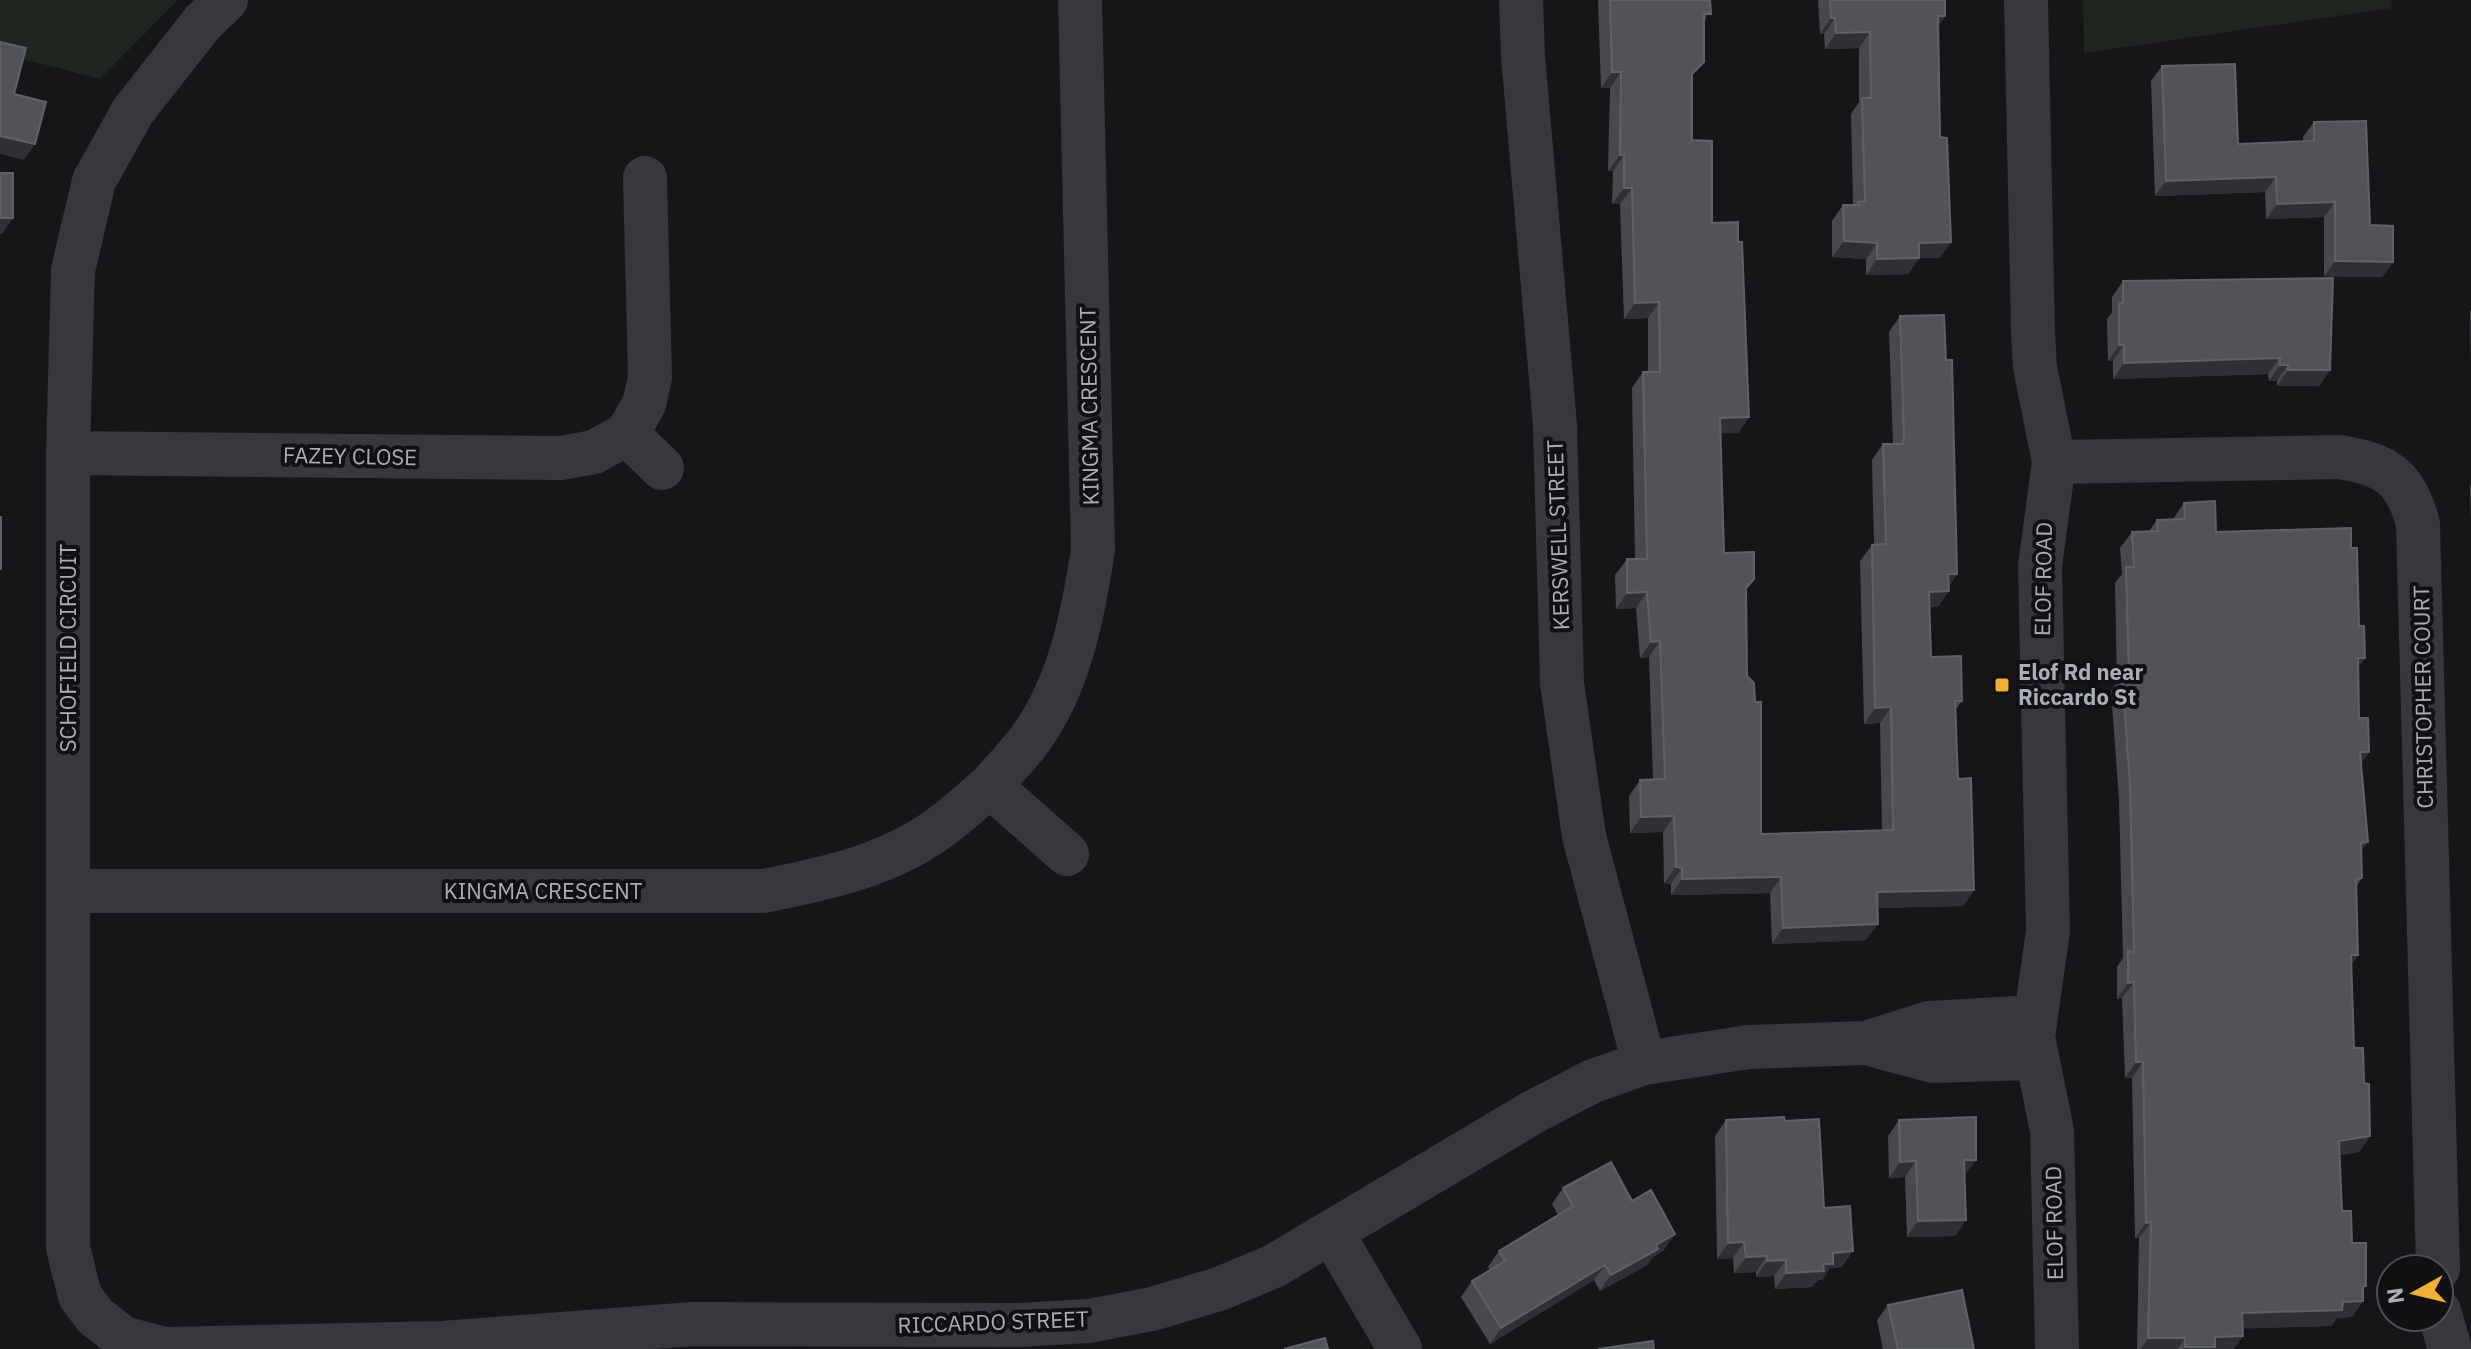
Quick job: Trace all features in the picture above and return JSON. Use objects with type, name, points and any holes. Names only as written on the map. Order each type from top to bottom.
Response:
[{"type":"street","name":"SCHOFIELD CIRCUIT","points":[[111,1330],[80,1296],[68,1248],[68,453],[73,270],[94,181],[133,111],[203,22],[226,0]]},
{"type":"street","name":"KINGMA CRESCENT","points":[[69,891],[764,891],[836,877],[887,857],[936,831],[990,786],[1032,737],[1060,682],[1081,623],[1093,550],[1080,0]]},
{"type":"street","name":"KERSWELL STREET","points":[[1521,0],[1523,56],[1555,425],[1562,683],[1584,836],[1644,1063]]},
{"type":"street","name":"ELOF ROAD","points":[[2026,0],[2033,344],[2054,462],[2040,566],[2048,931],[2035,1038],[2052,1131],[2057,1349]]},
{"type":"street","points":[[645,178],[650,378],[644,404],[627,434],[662,468]]},
{"type":"street","name":"FAZEY CLOSE","points":[[68,453],[561,458],[594,452],[627,434]]},
{"type":"street","name":"CHRISTOPHER COURT","points":[[2054,462],[2339,457],[2371,462],[2392,475],[2411,497],[2418,524],[2438,1253]]},
{"type":"street","points":[[990,786],[1067,854]]},
{"type":"street","name":"RICCARDO STREET","points":[[111,1330],[144,1346],[194,1348],[442,1343],[693,1324],[1018,1325],[1089,1321],[1152,1309],[1219,1289],[1274,1266],[1535,1111],[1593,1081],[1644,1063],[1749,1047],[1866,1043],[1933,1061],[2035,1038]]},
{"type":"street","points":[[1332,1233],[1400,1349]]},
{"type":"shaded area","points":[[0,0],[178,0],[100,79],[0,53]]},
{"type":"shaded area","points":[[2083,0],[2391,0],[2392,8],[2084,53]]},
{"type":"building","points":[[1610,0],[1710,0],[1711,14],[1704,14],[1704,62],[1692,74],[1692,140],[1712,141],[1712,223],[1738,222],[1738,242],[1742,242],[1749,417],[1720,418],[1724,553],[1754,552],[1754,579],[1746,588],[1747,676],[1754,683],[1755,702],[1761,702],[1761,834],[1893,830],[1891,707],[1875,708],[1872,545],[1886,544],[1883,444],[1903,444],[1904,437],[1900,316],[1944,315],[1946,360],[1952,360],[1957,574],[1948,574],[1949,591],[1929,592],[1931,657],[1961,656],[1962,701],[1955,701],[1958,779],[1971,778],[1974,890],[1877,892],[1878,924],[1783,928],[1781,877],[1682,879],[1682,868],[1676,867],[1674,816],[1641,817],[1640,780],[1665,779],[1660,641],[1651,642],[1647,592],[1627,593],[1627,559],[1647,559],[1643,372],[1660,372],[1659,302],[1635,303],[1632,188],[1624,188],[1624,155],[1620,155],[1621,72],[1612,72]]},
{"type":"building","points":[[1830,0],[1945,0],[1945,16],[1938,16],[1940,137],[1947,138],[1951,242],[1919,243],[1919,258],[1877,259],[1877,243],[1844,241],[1843,205],[1859,205],[1858,202],[1865,201],[1862,98],[1871,98],[1870,32],[1836,33]]},
{"type":"building","points":[[0,42],[26,48],[14,94],[46,102],[35,144],[0,136]]},
{"type":"building","points":[[2235,64],[2238,144],[2314,141],[2314,122],[2366,121],[2370,225],[2393,226],[2393,262],[2335,261],[2335,202],[2277,204],[2276,177],[2166,181],[2162,66]]},
{"type":"building","points":[[0,173],[13,173],[13,218],[0,218]]},
{"type":"building","points":[[2333,278],[2330,370],[2288,370],[2288,365],[2280,365],[2280,358],[2124,363],[2124,345],[2119,345],[2119,303],[2123,303],[2123,281]]},
{"type":"building","points":[[2215,501],[2216,532],[2351,528],[2351,548],[2357,548],[2359,626],[2364,626],[2365,658],[2358,658],[2359,718],[2368,718],[2369,752],[2360,752],[2368,842],[2361,843],[2362,878],[2356,879],[2358,955],[2351,955],[2354,1048],[2363,1048],[2364,1083],[2369,1084],[2370,1136],[2339,1141],[2342,1211],[2351,1211],[2352,1243],[2366,1243],[2366,1286],[2363,1286],[2363,1301],[2343,1302],[2342,1310],[2242,1313],[2243,1336],[2215,1337],[2215,1347],[2185,1347],[2185,1338],[2148,1338],[2151,1222],[2146,1223],[2143,1062],[2136,1062],[2134,982],[2128,983],[2128,951],[2134,952],[2130,784],[2122,675],[2129,676],[2126,567],[2134,567],[2132,532],[2158,531],[2157,520],[2185,519],[2184,503]]},
{"type":"building","points":[[1,517],[1,569],[0,569]]},
{"type":"building","points":[[1784,1117],[1785,1121],[1819,1119],[1824,1208],[1850,1206],[1853,1251],[1833,1253],[1833,1264],[1823,1264],[1824,1271],[1786,1273],[1786,1260],[1767,1261],[1767,1256],[1746,1257],[1744,1242],[1728,1243],[1726,1120]]},
{"type":"building","points":[[1976,1117],[1976,1160],[1964,1160],[1966,1220],[1918,1221],[1916,1161],[1900,1162],[1899,1120]]},
{"type":"building","points":[[1611,1162],[1632,1201],[1651,1190],[1675,1234],[1656,1245],[1658,1249],[1611,1275],[1605,1265],[1501,1328],[1472,1281],[1505,1261],[1499,1251],[1573,1206],[1563,1188]]},
{"type":"building","points":[[1962,1290],[1974,1349],[1898,1349],[1888,1305]]},
{"type":"building","points":[[1325,1338],[1328,1349],[1284,1349]]},
{"type":"building","points":[[1653,1341],[1654,1349],[1598,1349]]},
{"type":"place","name":"Elof Rd near Riccardo St","points":[[2002,685]]}]
